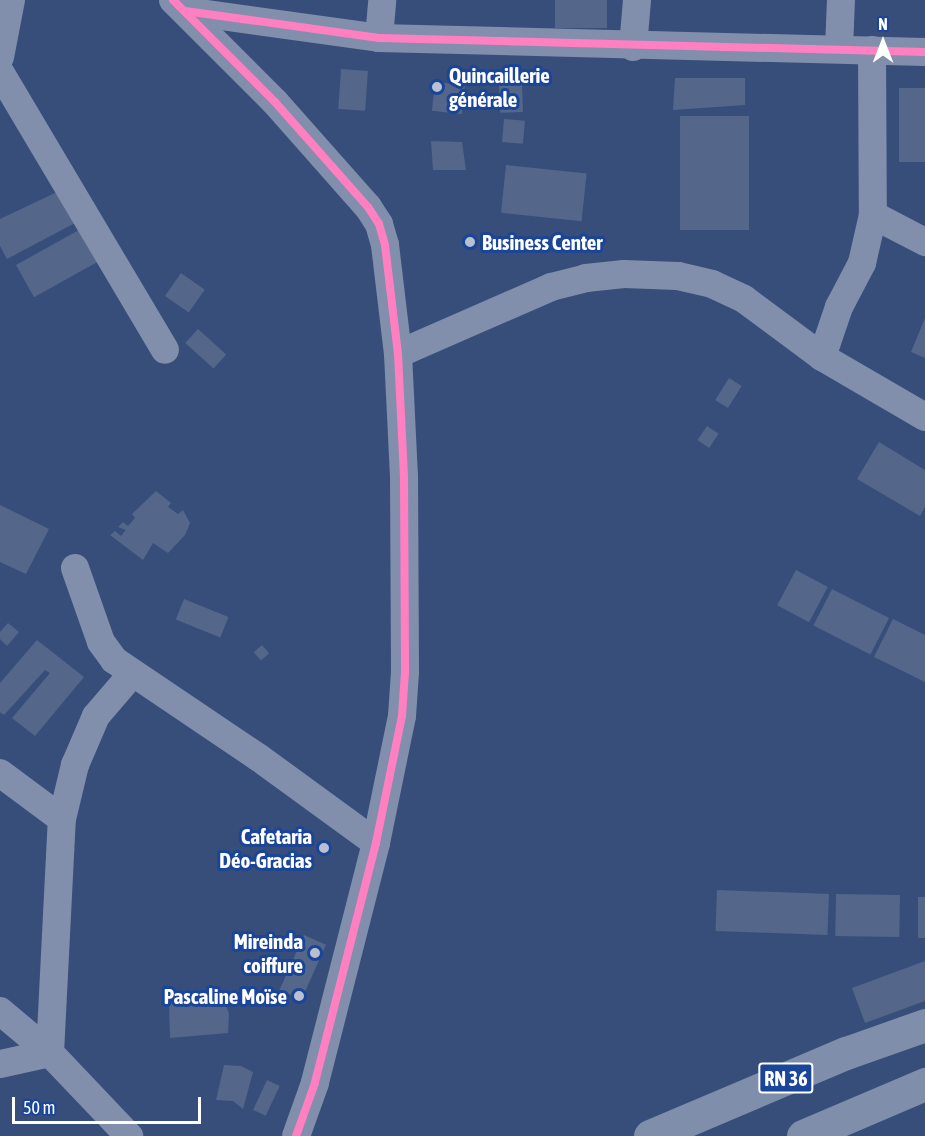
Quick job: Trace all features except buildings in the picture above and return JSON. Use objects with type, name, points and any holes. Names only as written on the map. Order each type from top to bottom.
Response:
[{"type":"main road","name":"RN 36","points":[[650,1136],[846,1053],[925,1025]]},
{"type":"main road","points":[[803,1136],[925,1084]]},
{"type":"street","points":[[0,57],[11,0]]},
{"type":"street","points":[[379,38],[382,0]]},
{"type":"street","points":[[633,47],[637,0]]},
{"type":"street","points":[[839,49],[841,0]]},
{"type":"street","points":[[179,5],[379,38],[633,47],[925,52]]},
{"type":"street","points":[[179,5],[315,145],[368,207],[379,224],[385,245],[398,354],[405,476],[405,672],[402,716],[376,843],[315,1083],[296,1136]]},
{"type":"street","points":[[822,357],[839,307],[862,263],[873,215],[872,50]]},
{"type":"street","points":[[0,72],[165,350]]},
{"type":"street","points":[[873,215],[925,242]]},
{"type":"street","points":[[398,354],[551,287],[586,278],[624,274],[678,276],[712,284],[744,299],[822,357],[925,417]]},
{"type":"street","points":[[75,568],[101,642],[114,660],[258,757],[376,843]]},
{"type":"street","points":[[50,1053],[62,819],[75,765],[96,716],[132,674]]},
{"type":"street","points":[[0,773],[62,819]]},
{"type":"street","points":[[0,1011],[50,1053],[129,1136]]},
{"type":"street","points":[[0,1064],[50,1053]]},
{"type":"cycle path","points":[[173,0],[275,102],[368,207],[379,224],[385,245],[398,354],[404,476],[405,672],[402,716],[376,843],[315,1083],[296,1136]]},
{"type":"cycle path","points":[[185,11],[379,38],[925,52]]},
{"type":"place","name":"Quincaillerie générale","points":[[437,87]]},
{"type":"place","name":"Business Center","points":[[470,242]]},
{"type":"place","name":"Cafetaria Déo-Gracias","points":[[324,848]]},
{"type":"place","name":"Mireinda coiffure","points":[[315,953]]},
{"type":"place","name":"Pascaline Moïse","points":[[299,996]]}]
